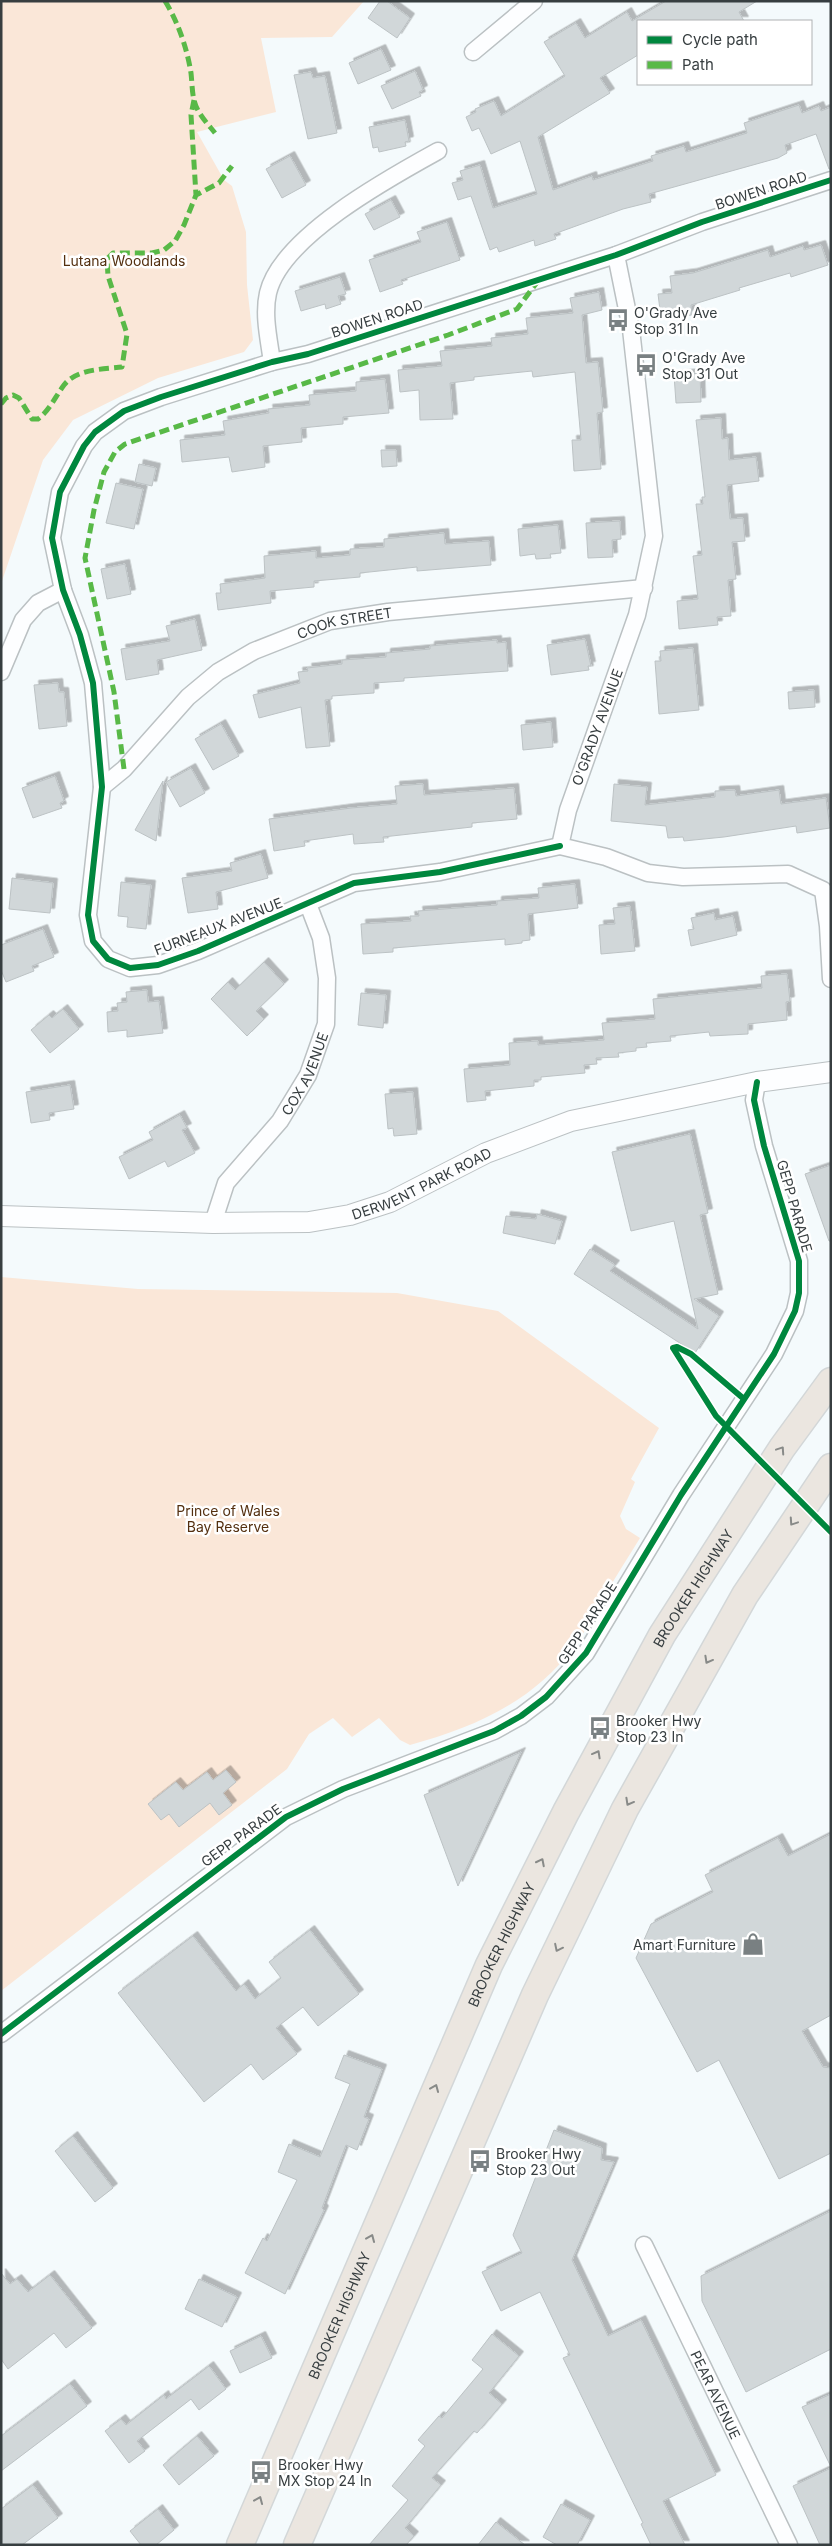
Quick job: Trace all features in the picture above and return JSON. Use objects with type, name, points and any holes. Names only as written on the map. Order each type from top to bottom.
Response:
[{"type":"highway","name":"BROOKER HIGHWAY","points":[[240,2545],[489,1965],[566,1812],[662,1634],[782,1448],[831,1381]]},
{"type":"highway","points":[[297,2545],[535,1995],[625,1809],[745,1595],[831,1467]]},
{"type":"street","points":[[473,52],[534,1]]},
{"type":"street","points":[[272,362],[266,307],[268,293],[274,274],[293,249],[379,183],[438,151]]},
{"type":"street","name":"BOWEN ROAD","points":[[63,590],[52,538],[60,492],[84,446],[96,432],[124,411],[161,397],[272,362],[308,354],[616,255],[702,222],[831,180]]},
{"type":"street","name":"O'GRADY AVENUE","points":[[560,846],[568,810],[637,615],[654,536],[631,329],[616,255]]},
{"type":"street","name":"COOK STREET","points":[[102,787],[124,769],[188,697],[218,672],[254,651],[330,621],[388,612],[644,588]]},
{"type":"street","points":[[1,672],[23,620],[38,603],[63,590]]},
{"type":"street","name":"FURNEAUX AVENUE","points":[[63,590],[80,635],[93,683],[102,787],[88,916],[93,941],[108,959],[130,968],[158,965],[198,951],[354,883],[440,872],[560,846]]},
{"type":"street","points":[[560,846],[606,857],[648,873],[683,877],[788,874],[827,887],[831,980]]},
{"type":"street","name":"COX AVENUE","points":[[213,1223],[226,1183],[280,1121],[308,1075],[326,1024],[327,978],[321,938],[308,904]]},
{"type":"street","name":"DERWENT PARK ROAD","points":[[1,1216],[213,1223],[309,1222],[350,1215],[390,1202],[486,1153],[571,1121],[757,1082],[831,1072]]},
{"type":"street","name":"GEPP PARADE","points":[[1,2034],[286,1817],[343,1789],[494,1731],[521,1716],[546,1697],[586,1653],[682,1495],[774,1354],[796,1311],[799,1261],[764,1146],[754,1100],[757,1082]]},
{"type":"street","name":"PEAR AVENUE","points":[[644,2245],[789,2545]]},
{"type":"green space","name":"Lutana Woodlands","points":[[1,1],[364,1],[332,37],[261,38],[276,112],[197,132],[224,180],[232,186],[246,232],[247,285],[253,340],[244,352],[158,378],[73,420],[43,460],[1,584]]},
{"type":"green space","name":"Prince of Wales Bay Reserve","points":[[1,1277],[138,1289],[397,1293],[498,1311],[659,1428],[631,1479],[635,1482],[620,1516],[626,1529],[640,1538],[574,1647],[540,1683],[501,1710],[480,1721],[410,1745],[400,1740],[379,1718],[352,1737],[333,1718],[309,1734],[287,1769],[1,1991]]},
{"type":"building","points":[[380,1],[387,1],[410,18],[397,38],[368,18]]},
{"type":"building","points":[[666,1],[757,1],[739,12],[743,20],[637,20],[637,56],[600,78],[610,93],[538,137],[553,190],[592,176],[593,180],[653,161],[651,156],[684,146],[686,152],[747,133],[744,123],[799,105],[802,113],[819,106],[821,111],[831,107],[831,169],[829,169],[816,134],[785,145],[787,153],[778,158],[649,194],[651,202],[623,209],[554,234],[556,239],[535,246],[534,240],[499,252],[497,247],[490,250],[471,196],[458,200],[452,183],[463,180],[460,171],[480,165],[493,208],[537,194],[520,141],[491,154],[479,128],[472,131],[466,117],[476,112],[475,109],[494,101],[501,116],[565,76],[544,42],[576,23],[585,38],[627,12],[632,21]]},
{"type":"building","points":[[381,49],[391,70],[358,84],[349,63]]},
{"type":"building","points":[[415,71],[423,90],[419,92],[421,96],[392,109],[381,86]]},
{"type":"building","points":[[311,72],[313,78],[325,76],[337,133],[308,139],[294,75]]},
{"type":"building","points":[[405,120],[409,141],[405,142],[406,146],[379,152],[378,147],[373,148],[369,127]]},
{"type":"building","points":[[290,156],[306,185],[282,198],[266,169]]},
{"type":"building","points":[[391,200],[400,217],[374,230],[365,214]]},
{"type":"building","points":[[447,222],[460,260],[401,280],[403,284],[380,292],[369,260],[421,242],[417,232]]},
{"type":"building","points":[[821,245],[828,265],[791,277],[790,273],[691,305],[692,315],[661,318],[658,294],[672,293],[670,276],[693,273],[768,250],[770,257],[803,246],[804,250]]},
{"type":"building","points":[[340,277],[346,294],[338,296],[341,304],[326,309],[325,304],[301,311],[295,291]]},
{"type":"building","points":[[599,292],[602,310],[582,315],[586,363],[598,362],[603,412],[597,413],[601,469],[574,471],[572,440],[581,440],[575,372],[533,377],[532,371],[474,377],[474,380],[450,383],[453,419],[420,420],[419,390],[400,392],[398,370],[442,366],[440,351],[492,346],[491,338],[528,334],[526,318],[573,313],[570,298]]},
{"type":"building","points":[[700,373],[701,402],[676,403],[674,375]]},
{"type":"building","points":[[385,379],[389,413],[343,417],[343,424],[301,428],[302,442],[263,446],[265,467],[232,472],[229,457],[182,462],[180,440],[225,435],[223,421],[269,413],[268,409],[310,405],[309,395],[356,391],[356,382]]},
{"type":"building","points":[[721,418],[722,439],[728,438],[729,460],[756,457],[759,481],[727,485],[730,519],[743,518],[745,541],[732,542],[736,579],[728,580],[731,616],[717,617],[718,625],[679,629],[677,601],[698,599],[693,556],[702,555],[696,504],[703,504],[702,497],[705,497],[696,420]]},
{"type":"building","points":[[381,450],[396,450],[397,466],[382,467]]},
{"type":"building","points":[[139,464],[156,468],[152,486],[135,482]]},
{"type":"building","points":[[116,483],[143,489],[134,529],[106,523]]},
{"type":"building","points":[[620,521],[621,539],[612,540],[613,557],[588,558],[586,523]]},
{"type":"building","points":[[558,525],[561,553],[550,554],[551,558],[536,559],[535,554],[520,556],[518,529]]},
{"type":"building","points":[[444,533],[445,544],[489,541],[491,565],[417,571],[417,567],[360,573],[360,577],[314,581],[314,587],[270,591],[271,603],[218,610],[216,593],[221,593],[220,584],[265,578],[264,556],[316,551],[316,558],[350,555],[350,549],[384,547],[384,539]]},
{"type":"building","points":[[125,564],[131,594],[107,599],[101,569]]},
{"type":"building","points":[[195,619],[202,650],[157,660],[159,674],[126,680],[121,649],[170,641],[166,626]]},
{"type":"building","points":[[585,639],[591,666],[588,666],[589,670],[551,675],[547,645]]},
{"type":"building","points":[[497,640],[497,643],[506,642],[508,671],[404,678],[404,681],[374,683],[374,693],[332,696],[332,699],[325,700],[330,746],[306,748],[301,707],[259,718],[253,695],[300,683],[298,672],[308,671],[307,668],[342,664],[342,660],[386,657],[386,653],[430,649],[430,646]]},
{"type":"building","points":[[693,648],[699,710],[659,714],[655,661],[661,661],[660,651]]},
{"type":"building","points":[[58,683],[59,692],[64,692],[67,726],[39,729],[34,685]]},
{"type":"building","points":[[814,690],[815,707],[789,709],[788,692]]},
{"type":"building","points":[[551,722],[553,747],[523,750],[521,725]]},
{"type":"building","points":[[221,724],[239,756],[213,770],[195,739]]},
{"type":"building","points":[[191,768],[205,793],[180,807],[166,782]]},
{"type":"building","points":[[55,776],[64,801],[60,803],[62,808],[33,818],[22,788]]},
{"type":"building","points":[[163,781],[156,841],[135,830]]},
{"type":"building","points":[[423,784],[424,795],[514,788],[517,819],[472,823],[472,827],[383,837],[384,842],[354,844],[353,834],[304,841],[305,846],[274,851],[269,819],[397,804],[395,786]]},
{"type":"building","points":[[614,784],[647,787],[645,805],[715,797],[715,791],[735,790],[736,796],[779,790],[781,804],[826,798],[830,828],[797,833],[796,826],[684,841],[683,837],[668,838],[666,826],[611,821]]},
{"type":"building","points":[[261,854],[268,878],[216,892],[218,909],[188,913],[182,878],[232,871],[230,863]]},
{"type":"building","points":[[12,878],[53,883],[50,913],[9,909]]},
{"type":"building","points":[[121,882],[151,885],[146,929],[127,927],[128,917],[118,916]]},
{"type":"building","points":[[575,884],[578,908],[528,914],[530,940],[522,941],[522,943],[505,945],[505,939],[393,948],[393,952],[363,954],[361,924],[411,921],[410,916],[419,916],[418,911],[497,905],[497,901],[539,898],[538,888]]},
{"type":"building","points":[[630,906],[635,951],[601,954],[599,925],[615,924],[613,908]]},
{"type":"building","points":[[714,913],[715,920],[733,916],[737,935],[691,946],[688,930],[694,929],[691,918]]},
{"type":"building","points":[[43,929],[54,957],[32,966],[34,971],[6,982],[1,970],[1,945]]},
{"type":"building","points":[[264,962],[284,984],[256,1011],[264,1019],[247,1036],[211,999],[228,982],[235,990]]},
{"type":"building","points":[[787,974],[790,1001],[786,1002],[787,1020],[748,1024],[748,1034],[710,1036],[709,1032],[670,1036],[671,1041],[646,1043],[647,1047],[636,1048],[636,1051],[618,1053],[619,1057],[596,1058],[597,1064],[584,1065],[585,1073],[541,1077],[541,1080],[534,1080],[534,1086],[485,1091],[486,1100],[467,1102],[464,1069],[510,1065],[509,1043],[538,1041],[538,1045],[604,1040],[602,1023],[655,1019],[653,999],[762,988],[761,976]]},
{"type":"building","points":[[147,990],[148,1002],[159,1001],[163,1033],[127,1037],[127,1030],[108,1032],[107,1012],[118,1011],[117,1003],[127,1002],[126,992]]},
{"type":"building","points":[[361,993],[386,995],[383,1028],[358,1025]]},
{"type":"building","points":[[63,1009],[79,1029],[50,1053],[31,1030],[49,1015],[52,1018]]},
{"type":"building","points":[[70,1085],[74,1109],[49,1113],[50,1120],[31,1123],[26,1092]]},
{"type":"building","points":[[413,1092],[417,1134],[394,1136],[393,1128],[388,1129],[385,1094]]},
{"type":"building","points":[[180,1115],[187,1128],[182,1130],[195,1153],[168,1167],[165,1161],[129,1179],[119,1157],[153,1140],[149,1132]]},
{"type":"building","points":[[690,1134],[708,1213],[700,1215],[718,1294],[694,1299],[719,1316],[695,1353],[574,1274],[590,1249],[615,1265],[610,1271],[698,1329],[674,1221],[631,1231],[612,1152]]},
{"type":"building","points":[[831,1165],[831,1241],[829,1241],[805,1174]]},
{"type":"building","points":[[537,1214],[562,1221],[555,1244],[503,1233],[506,1216],[536,1219]]},
{"type":"building","points":[[521,1752],[458,1886],[424,1795]]},
{"type":"building","points":[[226,1770],[236,1782],[223,1793],[232,1805],[219,1815],[210,1803],[179,1827],[169,1814],[161,1820],[148,1804],[176,1782],[183,1790],[207,1772],[213,1780]]},
{"type":"building","points":[[831,1834],[831,2015],[802,2031],[823,2067],[831,2068],[831,2153],[779,2179],[719,2060],[697,2072],[636,1958],[651,1924],[713,1892],[705,1875],[778,1838],[788,1856]]},
{"type":"building","points":[[310,1930],[359,1994],[318,2026],[303,2007],[276,2028],[297,2054],[263,2080],[251,2064],[204,2102],[118,1993],[193,1936],[236,1991],[244,1984],[255,1999],[281,1978],[269,1962]]},
{"type":"building","points":[[344,2055],[382,2069],[364,2117],[369,2119],[357,2150],[346,2145],[322,2208],[324,2210],[285,2294],[245,2273],[263,2238],[267,2241],[297,2180],[278,2172],[289,2144],[320,2157],[350,2084],[335,2078]]},
{"type":"building","points":[[554,2130],[602,2148],[601,2160],[614,2162],[572,2260],[608,2336],[641,2320],[716,2475],[663,2501],[685,2545],[651,2545],[641,2524],[643,2523],[563,2358],[570,2355],[540,2292],[501,2311],[482,2272],[522,2253],[513,2235]]},
{"type":"building","points":[[73,2136],[113,2188],[95,2202],[55,2151]]},
{"type":"building","points":[[831,2211],[831,2349],[746,2392],[702,2301],[701,2276]]},
{"type":"building","points":[[1,2273],[10,2284],[17,2279],[28,2292],[50,2275],[92,2328],[66,2348],[54,2333],[8,2369],[1,2359]]},
{"type":"building","points":[[199,2279],[237,2297],[222,2327],[185,2309]]},
{"type":"building","points":[[492,2334],[519,2356],[489,2393],[502,2404],[477,2433],[474,2431],[432,2478],[441,2485],[405,2528],[414,2536],[406,2545],[369,2545],[408,2500],[392,2486],[425,2446],[418,2440],[439,2416],[442,2418],[483,2369],[472,2360]]},
{"type":"building","points":[[261,2336],[272,2358],[240,2373],[230,2351]]},
{"type":"building","points":[[209,2366],[226,2389],[199,2410],[191,2399],[137,2441],[145,2451],[129,2463],[105,2431],[121,2419],[126,2425],[164,2395],[166,2399]]},
{"type":"building","points":[[70,2384],[87,2406],[1,2471],[1,2436]]},
{"type":"building","points":[[831,2394],[831,2467],[802,2407]]},
{"type":"building","points":[[197,2436],[214,2456],[179,2485],[163,2465]]},
{"type":"building","points":[[831,2468],[831,2545],[820,2545],[793,2486]]},
{"type":"building","points":[[33,2485],[58,2518],[22,2545],[1,2545],[1,2509]]},
{"type":"building","points":[[561,2504],[590,2520],[577,2545],[557,2545],[543,2537]]},
{"type":"building","points":[[158,2509],[174,2530],[156,2545],[141,2545],[130,2531]]},
{"type":"building","points":[[496,2522],[525,2545],[478,2545]]},
{"type":"marked path","points":[[165,1],[178,26],[187,54],[195,105],[215,133]]},
{"type":"marked path","points":[[194,100],[191,115],[196,195]]},
{"type":"marked path","points":[[1,404],[6,398],[13,395],[19,398],[32,419],[38,419],[69,380],[83,373],[99,369],[122,367],[127,334],[108,276],[107,259],[113,253],[152,253],[164,250],[175,241],[184,225],[196,195],[219,183],[232,166]]},
{"type":"marked path","points":[[124,769],[114,692],[85,558],[94,510],[104,472],[115,452],[125,444],[448,335],[517,309],[538,281]]},
{"type":"cycle path","points":[[560,846],[440,872],[354,883],[198,951],[158,965],[130,968],[108,959],[93,941],[88,915],[102,787],[93,683],[80,635],[63,590],[52,538],[60,492],[84,446],[95,432],[124,411],[161,397],[272,362],[308,354],[616,255],[702,222],[831,180]]},
{"type":"cycle path","points":[[1,2034],[286,1817],[343,1789],[494,1731],[521,1716],[546,1697],[586,1653],[681,1495],[774,1354],[795,1311],[799,1293],[799,1261],[764,1146],[754,1100],[757,1082]]},
{"type":"cycle path","points":[[744,1399],[691,1354],[677,1347],[673,1348],[716,1416],[831,1532]]},
{"type":"place","name":"O'Grady Ave Stop 31 In","points":[[618,320]]},
{"type":"place","name":"O'Grady Ave Stop 31 Out","points":[[646,365]]},
{"type":"place","name":"Brooker Hwy Stop 23 In","points":[[600,1728]]},
{"type":"place","name":"Amart Furniture","points":[[753,1944]]},
{"type":"place","name":"Brooker Hwy Stop 23 Out","points":[[480,2161]]},
{"type":"place","name":"Brooker Hwy MX Stop 24 In","points":[[261,2472]]}]
